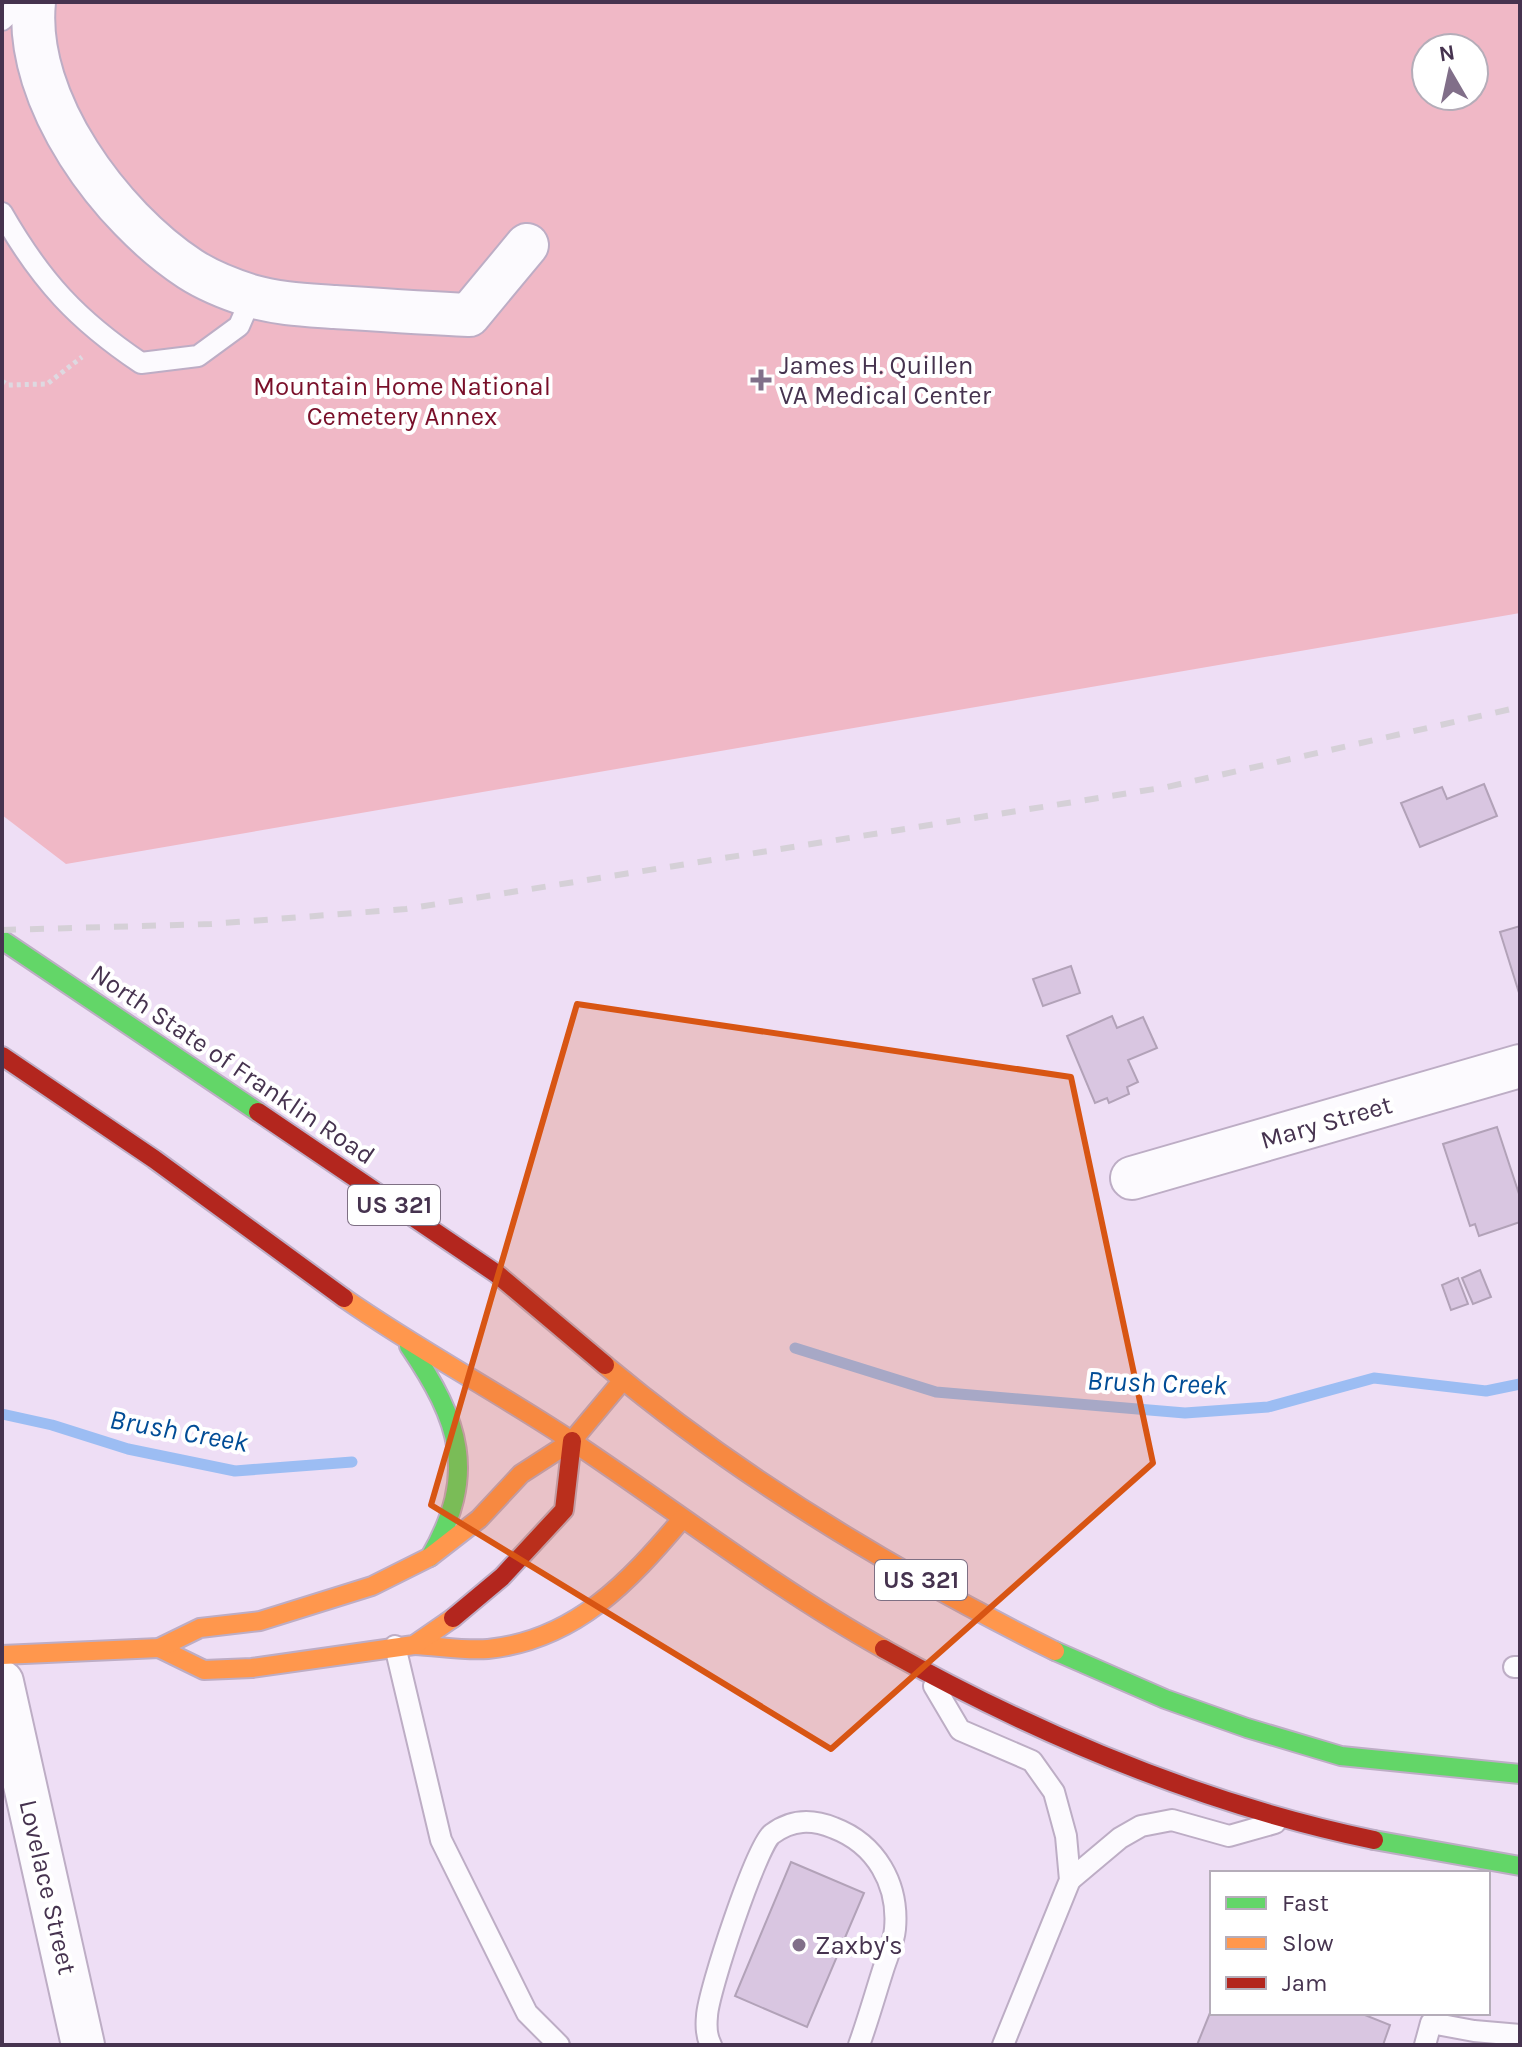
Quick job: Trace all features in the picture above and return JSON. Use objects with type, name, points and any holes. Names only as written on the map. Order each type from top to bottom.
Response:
[{"type":"main road","name":"North State of Franklin Road","points":[[2,940],[497,1274],[623,1380]]},
{"type":"main road","name":"US 321","points":[[2,1056],[173,1173],[306,1272],[406,1341],[520,1407],[682,1519],[878,1646],[926,1672],[1059,1740],[1149,1776],[1287,1820],[1379,1843],[1520,1866]]},
{"type":"main road","points":[[406,1341],[439,1393],[454,1431],[457,1452],[457,1497],[448,1526],[430,1557]]},
{"type":"main road","points":[[2,1655],[159,1648],[200,1628],[260,1621],[372,1586],[430,1557],[479,1519],[521,1474],[572,1441],[623,1380]]},
{"type":"main road","name":"US 321","points":[[623,1380],[707,1445],[819,1519],[969,1608],[1089,1668],[1247,1728],[1341,1756],[1520,1774]]},
{"type":"main road","points":[[404,1646],[440,1629],[502,1577],[564,1510],[572,1441]]},
{"type":"main road","points":[[159,1648],[204,1670],[291,1664],[404,1646],[484,1649],[537,1639],[565,1629],[593,1612],[647,1560],[682,1519]]},
{"type":"street","points":[[34,2],[40,72],[66,131],[100,186],[150,237],[191,270],[252,296],[304,305],[469,315],[527,245]]},
{"type":"street","name":"Mary Street","points":[[1132,1178],[1520,1066]]},
{"type":"street","name":"Lovelace Street","points":[[2,1682],[83,2045]]},
{"type":"lane","points":[[2,20],[22,2]]},
{"type":"lane","points":[[2,213],[59,297],[103,337],[141,363],[198,356],[239,326],[252,296]]},
{"type":"lane","points":[[404,1646],[441,1840],[527,2013],[559,2045]]},
{"type":"lane","points":[[926,1672],[960,1730],[1032,1761],[1054,1792],[1061,1810],[1070,1880],[1003,2045]]},
{"type":"lane","points":[[711,2045],[707,2035],[707,2013],[722,1951],[768,1836],[786,1825],[806,1820],[850,1834],[874,1855],[888,1876],[895,1931],[859,2045]]},
{"type":"lane","points":[[1070,1880],[1120,1838],[1141,1826],[1172,1820],[1229,1836],[1287,1820]]},
{"type":"lane","points":[[1425,2045],[1431,2023],[1520,2035]]},
{"type":"path","points":[[2,381],[8,385],[47,384],[70,368],[103,337]]},
{"type":"highlighted area","points":[[577,1004],[1071,1077],[1153,1463],[831,1749],[431,1505]]},
{"type":"green space","name":"Mountain Home National Cemetery Annex","points":[[2,2],[1520,2],[1520,613],[66,864],[2,815]]},
{"type":"building","points":[[1484,784],[1497,816],[1420,847],[1401,803],[1442,787],[1447,799]]},
{"type":"building","points":[[1520,926],[1520,996],[1500,932]]},
{"type":"building","points":[[1071,966],[1080,993],[1043,1006],[1033,979]]},
{"type":"building","points":[[1112,1016],[1117,1028],[1143,1017],[1157,1048],[1128,1060],[1138,1082],[1127,1087],[1129,1094],[1109,1103],[1107,1098],[1095,1103],[1067,1036]]},
{"type":"building","points":[[1497,1127],[1520,1197],[1520,1222],[1479,1236],[1475,1224],[1470,1226],[1443,1144]]},
{"type":"building","points":[[1480,1270],[1491,1297],[1473,1304],[1462,1278]]},
{"type":"building","points":[[1458,1278],[1468,1304],[1451,1310],[1442,1285]]},
{"type":"building","name":"Zaxby's","points":[[791,1862],[864,1893],[807,2027],[735,1996]]},
{"type":"building","points":[[1210,2013],[1365,2015],[1390,2025],[1383,2045],[1197,2045]]},
{"type":"waterway","name":"Brush Creek","points":[[795,1348],[936,1392],[1185,1413],[1268,1407],[1374,1378],[1486,1391],[1520,1384]]},
{"type":"waterway","name":"Brush Creek","points":[[2,1414],[52,1425],[128,1449],[235,1471],[352,1462]]},
{"type":"railway","points":[[2,930],[211,924],[406,909],[1167,787],[1520,707]]},
{"type":"traffic: fast","points":[[2,940],[258,1112]]},
{"type":"traffic: fast","points":[[409,1346],[441,1399],[457,1448],[458,1474],[454,1500],[430,1557]]},
{"type":"traffic: fast","points":[[1055,1651],[1165,1699],[1341,1756],[1520,1774]]},
{"type":"traffic: fast","points":[[1374,1840],[1520,1866]]},
{"type":"traffic: slow","points":[[344,1298],[570,1440],[764,1575],[884,1649]]},
{"type":"traffic: slow","points":[[605,1365],[710,1447],[821,1521],[937,1589],[1055,1651]]},
{"type":"traffic: slow","points":[[2,1655],[159,1648],[200,1628],[260,1621],[372,1586],[430,1557],[479,1519],[521,1474],[572,1441],[623,1380]]},
{"type":"traffic: slow","points":[[414,1645],[488,1649],[548,1634],[598,1604],[642,1565],[682,1519]]},
{"type":"traffic: slow","points":[[159,1648],[204,1670],[252,1668],[414,1645],[453,1618]]},
{"type":"traffic: jam","points":[[2,1056],[154,1159],[344,1298]]},
{"type":"traffic: jam","points":[[258,1112],[497,1274],[605,1365]]},
{"type":"traffic: jam","points":[[453,1618],[502,1577],[564,1510],[572,1441]]},
{"type":"traffic: jam","points":[[884,1649],[1001,1710],[1122,1763],[1246,1807],[1374,1840]]},
{"type":"place","name":"James H. Quillen VA Medical Center","points":[[761,380]]},
{"type":"place","name":"Zaxby's","points":[[799,1945]]}]
